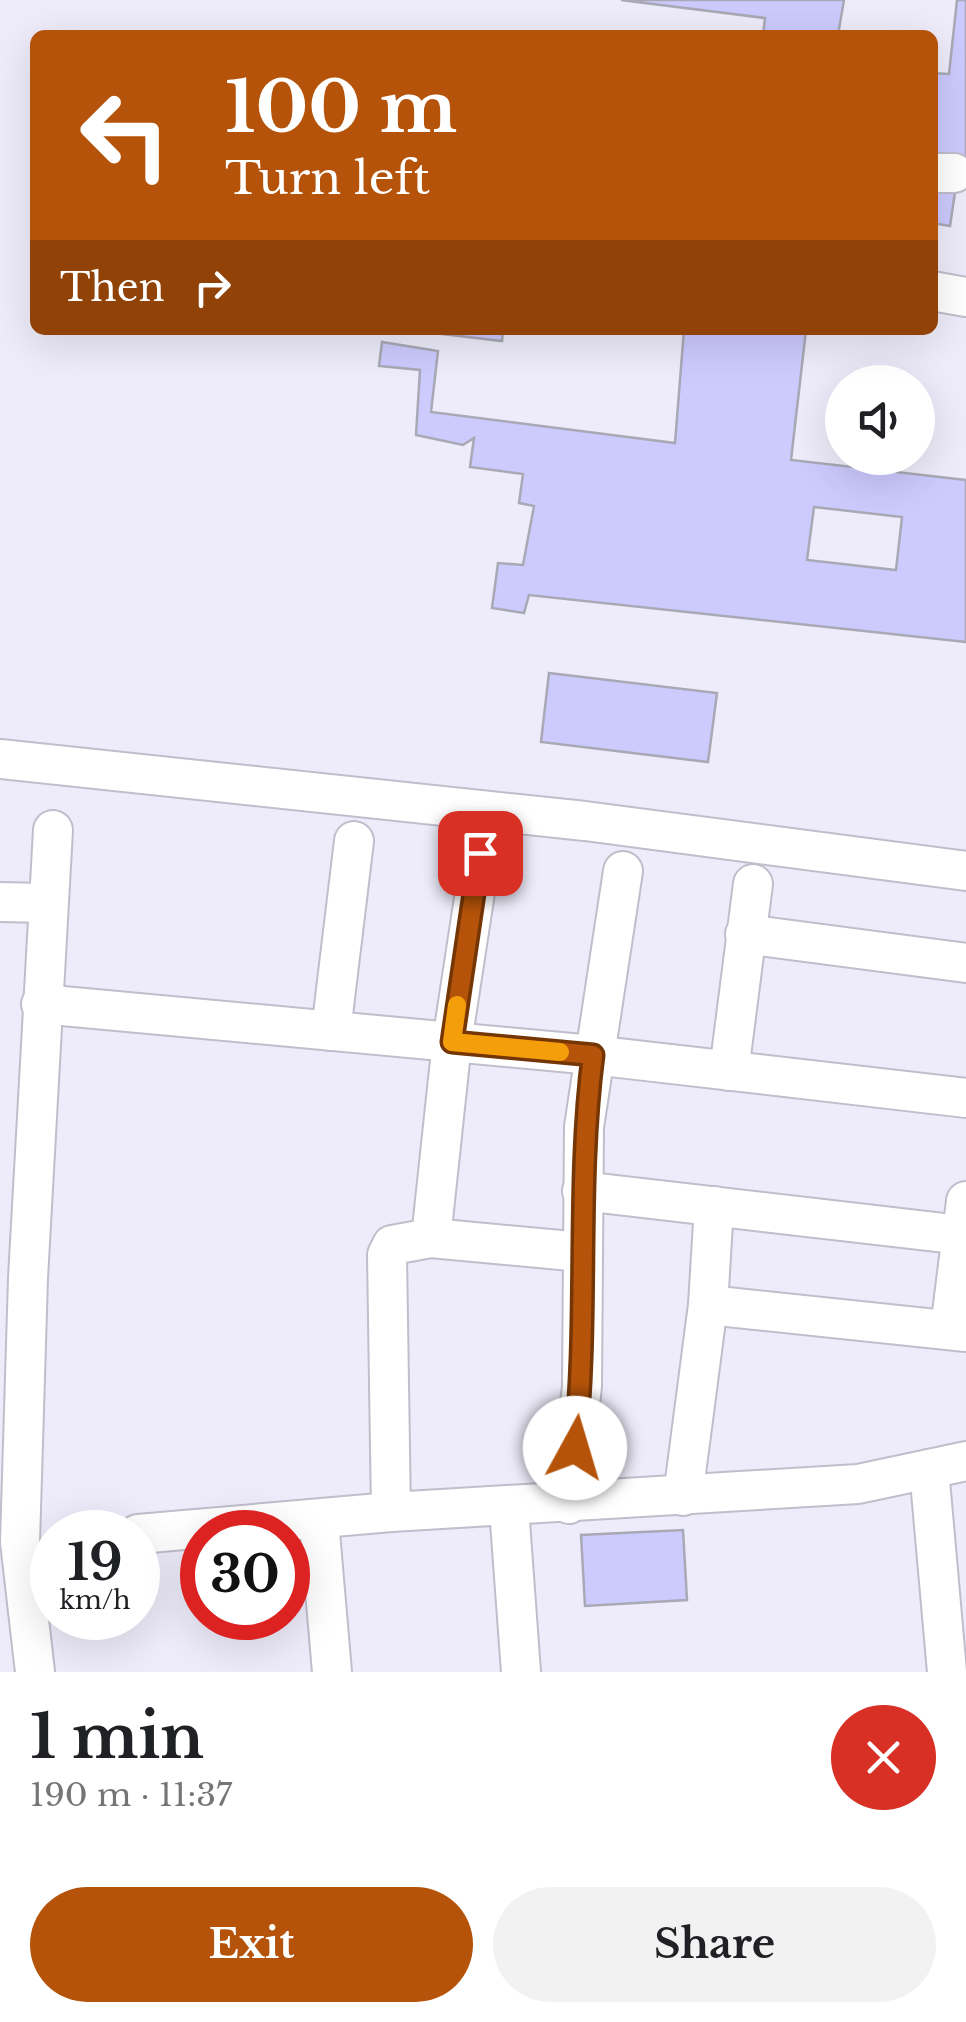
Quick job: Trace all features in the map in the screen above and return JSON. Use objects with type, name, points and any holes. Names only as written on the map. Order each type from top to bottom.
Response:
[{"type":"street","points":[[938,293],[966,298]]},
{"type":"street","points":[[0,759],[585,821],[966,871]]},
{"type":"street","points":[[34,1672],[24,1542],[15,1221],[41,1004],[53,830]]},
{"type":"street","points":[[332,1031],[354,841]]},
{"type":"street","points":[[431,1238],[452,1042],[480,853]]},
{"type":"street","points":[[569,1504],[582,1386],[582,1192],[593,1055],[623,871]]},
{"type":"street","points":[[729,1071],[753,884]]},
{"type":"street","points":[[0,902],[46,903]]},
{"type":"street","points":[[745,934],[966,963]]},
{"type":"street","points":[[41,1004],[593,1055],[966,1098]]},
{"type":"street","points":[[582,1192],[714,1206],[964,1218],[958,1330],[708,1304]]},
{"type":"street","points":[[682,1496],[708,1304],[714,1206]]},
{"type":"street","points":[[391,1512],[387,1255],[392,1244],[431,1238],[582,1252]]},
{"type":"street","points":[[160,1532],[391,1512],[509,1508],[858,1484],[948,1465],[947,1672]]},
{"type":"street","points":[[509,1508],[521,1672]]},
{"type":"street","points":[[320,1521],[332,1672]]},
{"type":"building","points":[[621,0],[844,0],[839,30],[764,30],[765,18]]},
{"type":"building","points":[[957,0],[966,0],[966,173],[958,172],[950,226],[938,224],[938,73],[949,74]]},
{"type":"building","points":[[451,335],[503,335],[502,341]]},
{"type":"building","points":[[684,335],[805,335],[791,460],[825,464],[825,475],[922,475],[966,480],[966,642],[529,595],[524,613],[492,608],[498,563],[523,565],[534,506],[519,503],[523,474],[470,467],[474,438],[463,445],[416,435],[420,370],[379,366],[382,342],[438,351],[431,412],[675,443]],"holes":[[[814,507],[902,517],[896,570],[807,560]]]},
{"type":"building","points":[[549,673],[717,693],[708,762],[541,742]]},
{"type":"building","points":[[683,1530],[687,1600],[585,1606],[581,1535]]},
{"type":"slow traffic","points":[[457,1005],[452,1042],[560,1052]]},
{"type":"route","points":[[480,853],[452,1042],[593,1055],[584,1127],[582,1386],[575,1448]]}]
